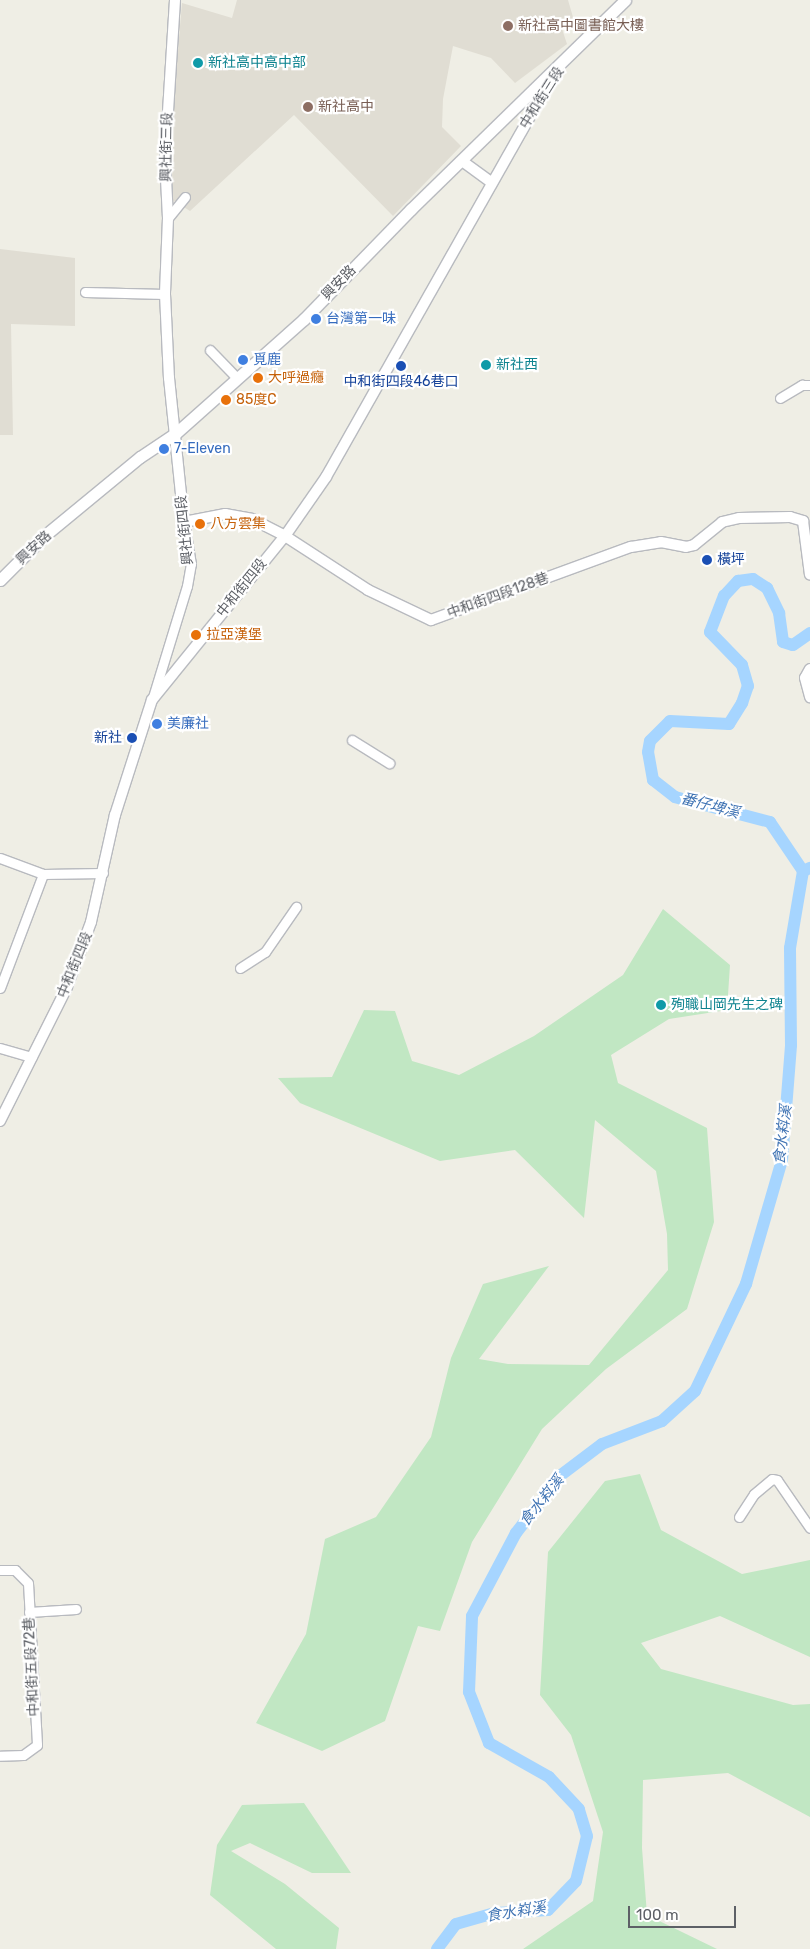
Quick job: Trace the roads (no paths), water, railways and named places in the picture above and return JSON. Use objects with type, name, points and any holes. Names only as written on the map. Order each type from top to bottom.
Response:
[{"type":"main road","name":"中和街三段","points":[[555,72],[625,0]]},
{"type":"main road","name":"興安路","points":[[0,580],[51,531],[140,457],[176,432],[304,319],[462,161],[555,72]]},
{"type":"street","name":"興社街三段","points":[[165,294],[168,218],[165,159],[175,0]]},
{"type":"street","name":"中和街三段","points":[[446,264],[490,182],[555,72]]},
{"type":"street","points":[[462,161],[490,182]]},
{"type":"street","points":[[168,218],[185,197]]},
{"type":"street","name":"中和街四段","points":[[0,1121],[67,987],[91,922],[115,814],[152,700],[284,536],[326,477],[446,264]]},
{"type":"street","points":[[85,292],[165,294]]},
{"type":"street","name":"興社街四段","points":[[152,700],[187,586],[191,564],[184,522],[169,378],[165,294]]},
{"type":"street","points":[[210,350],[237,378]]},
{"type":"street","points":[[780,398],[802,385],[810,385]]},
{"type":"street","name":"中和街四段128巷","points":[[184,522],[234,514],[252,519],[284,536],[368,590],[431,620],[631,547],[661,542],[686,547],[694,545],[722,522],[739,518],[790,517],[803,521],[808,529]]},
{"type":"street","points":[[808,529],[810,575]]},
{"type":"street","points":[[810,669],[805,678],[810,697]]},
{"type":"street","points":[[352,740],[389,763]]},
{"type":"street","points":[[0,858],[43,874],[103,873]]},
{"type":"street","points":[[0,988],[43,874]]},
{"type":"street","points":[[240,968],[265,952],[296,907]]},
{"type":"street","points":[[0,1048],[32,1057]]},
{"type":"street","points":[[739,1517],[754,1494],[772,1479],[777,1480],[810,1528]]},
{"type":"street","name":"中和街五段72巷","points":[[0,1570],[15,1570],[28,1583],[36,1744],[23,1754],[0,1756]]},
{"type":"street","points":[[29,1612],[76,1609]]},
{"type":"waterway","name":"番仔埤溪","points":[[803,871],[770,822],[675,797],[653,780],[648,752],[650,741],[670,721],[729,724],[742,703],[748,686],[742,665],[710,632],[724,596],[738,581],[753,579],[767,588],[779,613],[783,642],[793,645],[810,633]]},
{"type":"waterway","name":"食水嵙溪","points":[[437,1949],[456,1924],[495,1913],[548,1910],[576,1881],[587,1836],[579,1809],[549,1777],[489,1743],[469,1692],[472,1616],[516,1533],[561,1475],[602,1444],[662,1421],[695,1391],[746,1284],[782,1160],[791,1045],[790,948],[803,871],[810,868]]},
{"type":"place","name":"新社高中圖書館大樓","points":[[508,26]]},
{"type":"place","name":"新社高中高中部","points":[[198,63]]},
{"type":"place","name":"新社高中","points":[[308,107]]},
{"type":"place","name":"台灣第一味","points":[[316,319]]},
{"type":"place","name":"覓鹿","points":[[243,360]]},
{"type":"place","name":"新社西","points":[[486,365]]},
{"type":"place","name":"中和街四段46巷口","points":[[401,366]]},
{"type":"place","name":"大呼過癮","points":[[258,378]]},
{"type":"place","name":"85度C","points":[[226,400]]},
{"type":"place","name":"7-Eleven","points":[[164,449]]},
{"type":"place","name":"八方雲集","points":[[200,524]]},
{"type":"place","name":"橫坪","points":[[707,560]]},
{"type":"place","name":"拉亞漢堡","points":[[196,635]]},
{"type":"place","name":"美廉社","points":[[157,724]]},
{"type":"place","name":"新社","points":[[132,738]]},
{"type":"place","name":"殉職山岡先生之碑","points":[[661,1005]]}]
